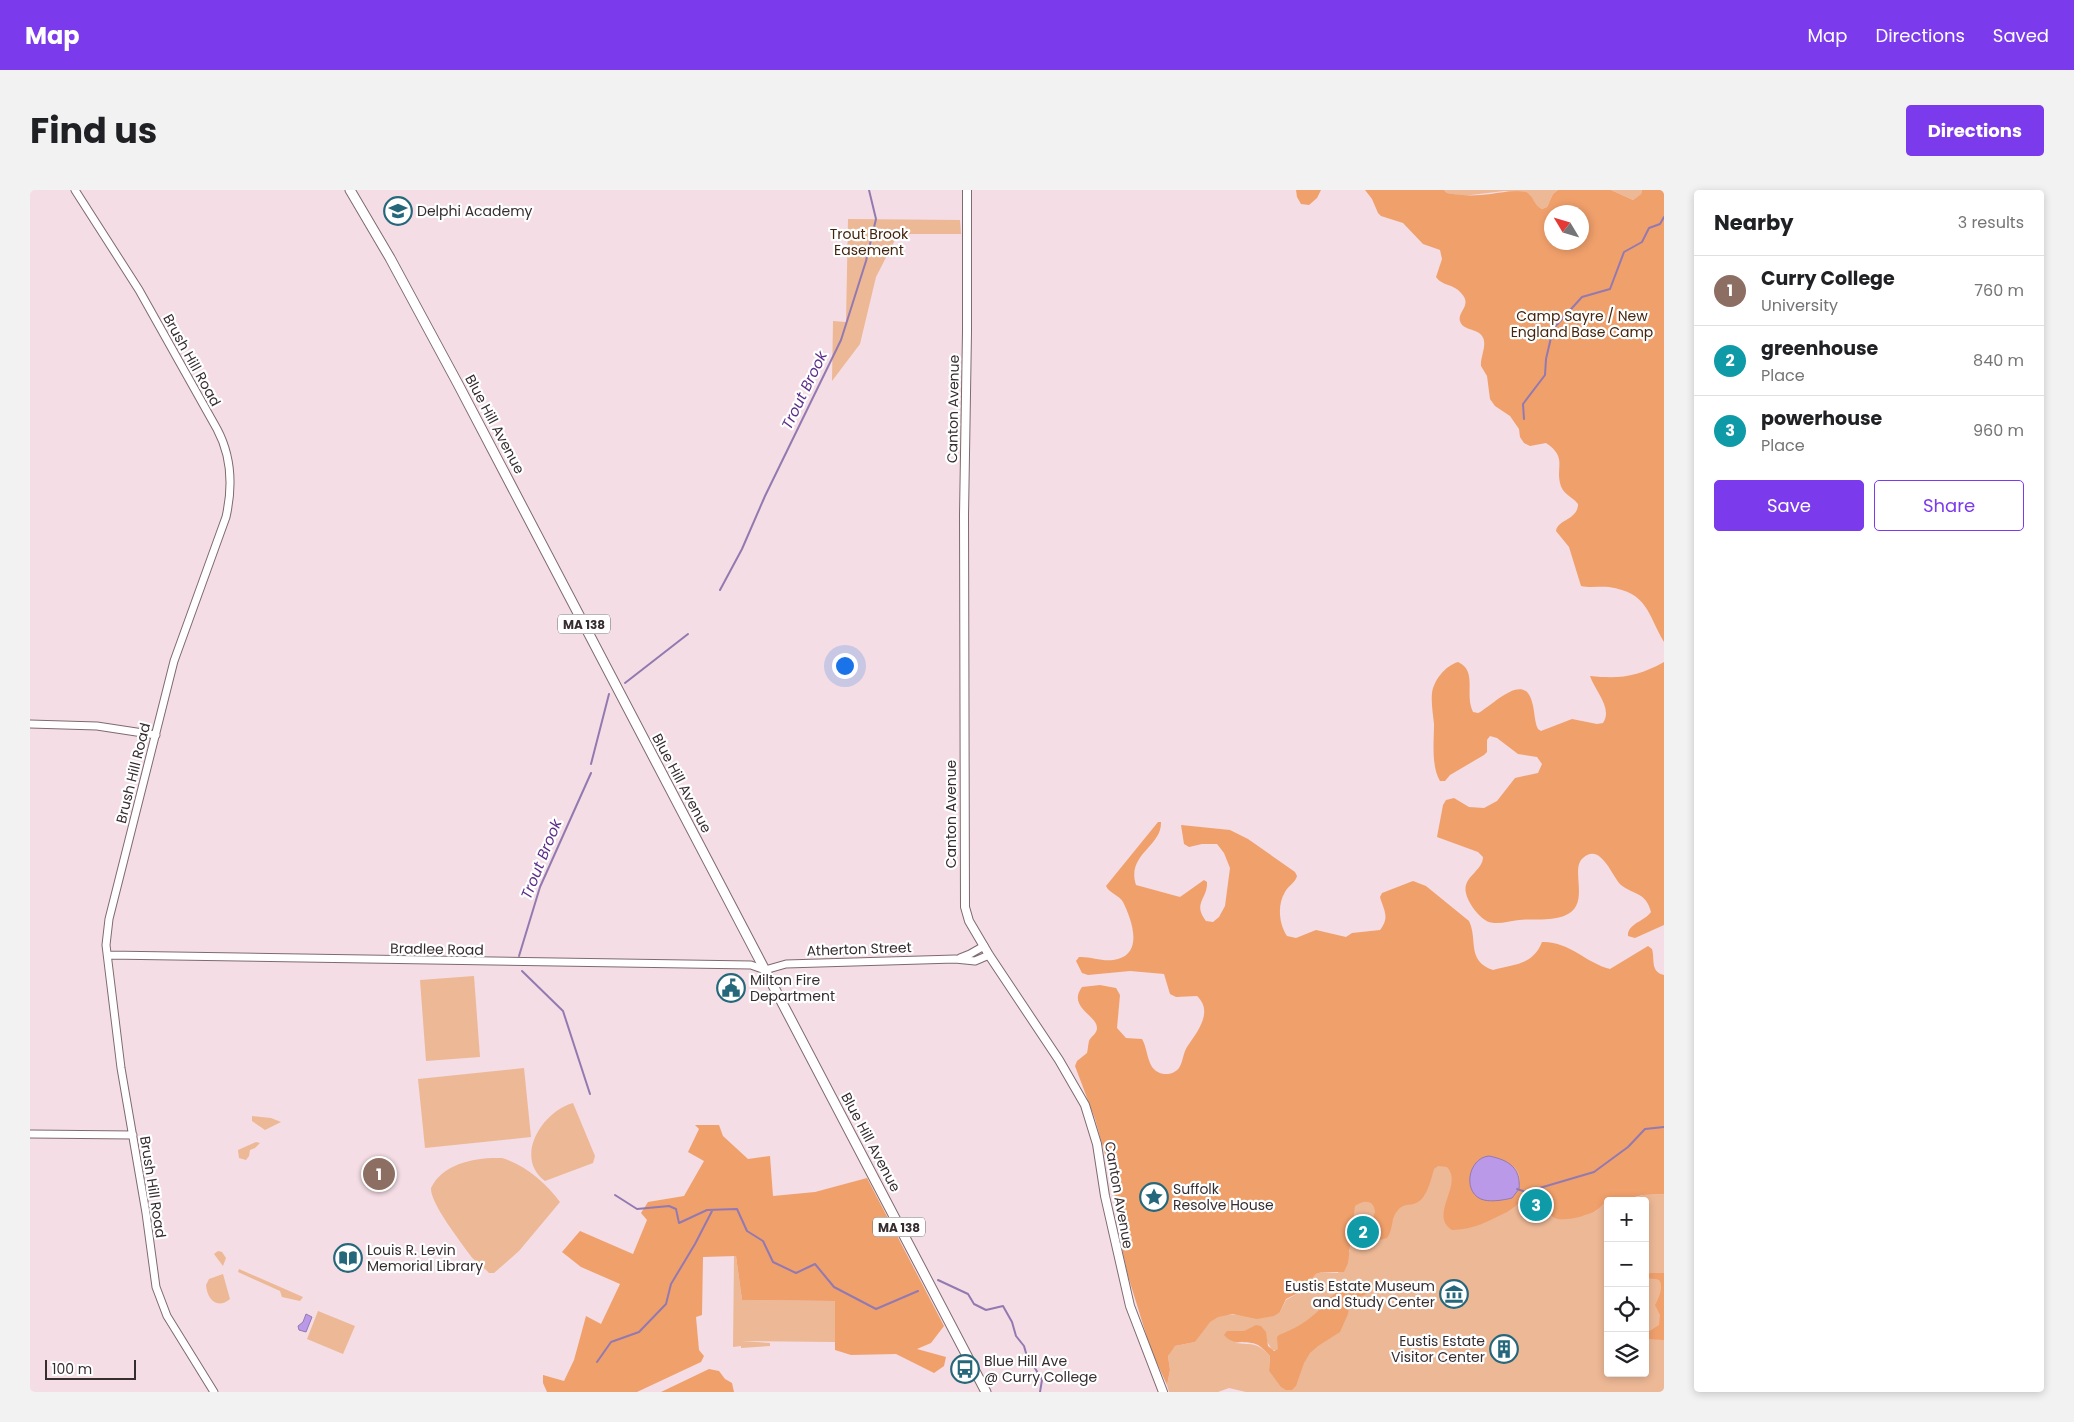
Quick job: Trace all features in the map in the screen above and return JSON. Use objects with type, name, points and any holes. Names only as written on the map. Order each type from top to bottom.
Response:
[{"type":"highway","name":"Blue Hill Avenue","points":[[350,190],[390,258],[450,368],[986,1392]]},
{"type":"main road","name":"Canton Avenue","points":[[967,190],[964,515],[964,898],[967,916],[989,955],[1059,1060],[1081,1098],[1091,1120],[1116,1254],[1130,1306],[1163,1392]]},
{"type":"street","name":"Brush Hill Road","points":[[75,190],[140,292],[219,434],[230,465],[231,489],[226,517],[180,641],[109,919],[106,942],[121,1068],[159,1300],[196,1365],[214,1392]]},
{"type":"street","points":[[30,724],[97,726],[156,735]]},
{"type":"street","name":"Atherton Street","points":[[955,959],[970,954],[984,946]]},
{"type":"street","name":"Bradlee Road","points":[[108,955],[752,965],[765,970]]},
{"type":"street","name":"Atherton Street","points":[[765,970],[786,964],[955,959],[975,961],[989,955]]},
{"type":"street","points":[[30,1134],[133,1135]]},
{"type":"green space","points":[[1296,190],[1321,190],[1317,198],[1309,205],[1301,204]]},
{"type":"green space","name":"Camp Sayre / New England Base Camp","points":[[1365,190],[1444,190],[1447,193],[1458,195],[1485,195],[1522,191],[1531,196],[1537,206],[1544,208],[1544,250],[1589,250],[1589,205],[1548,205],[1553,194],[1558,190],[1611,190],[1633,200],[1641,194],[1642,190],[1664,190],[1664,642],[1645,606],[1632,594],[1609,587],[1581,586],[1569,547],[1556,531],[1560,524],[1575,513],[1578,504],[1561,487],[1559,457],[1546,443],[1530,446],[1524,443],[1520,437],[1519,429],[1510,416],[1495,406],[1490,399],[1487,376],[1481,366],[1484,339],[1480,333],[1464,326],[1460,321],[1465,305],[1464,297],[1458,290],[1441,282],[1436,277],[1442,259],[1440,250],[1423,244],[1403,223],[1381,216],[1372,199]]},
{"type":"green space","points":[[1444,190],[1558,190],[1553,194],[1548,205],[1544,205],[1542,209],[1538,207],[1529,194],[1504,191],[1463,196],[1447,193]]},
{"type":"green space","points":[[1611,190],[1642,190],[1641,194],[1633,200]]},
{"type":"green space","name":"Trout Brook Easement","points":[[848,219],[960,220],[961,234],[898,234],[876,277],[860,344],[832,381],[833,321],[846,322]]},
{"type":"green space","points":[[1458,662],[1468,671],[1473,712],[1478,713],[1507,693],[1522,689],[1528,693],[1533,705],[1538,729],[1541,731],[1572,719],[1597,724],[1603,723],[1606,717],[1605,705],[1590,676],[1628,676],[1645,671],[1664,662],[1664,925],[1635,938],[1628,936],[1630,928],[1651,912],[1649,906],[1643,897],[1621,885],[1601,857],[1595,854],[1589,854],[1580,862],[1578,867],[1578,900],[1576,906],[1565,916],[1496,923],[1485,920],[1474,910],[1467,897],[1466,887],[1470,878],[1480,866],[1483,857],[1478,852],[1437,837],[1443,805],[1446,800],[1454,798],[1469,807],[1484,808],[1497,801],[1515,778],[1538,773],[1542,764],[1537,757],[1518,754],[1497,738],[1490,736],[1487,740],[1487,752],[1484,755],[1450,775],[1445,781],[1440,781],[1434,761],[1432,693],[1435,683],[1441,674]]},
{"type":"green space","points":[[1158,822],[1161,822],[1160,831],[1136,866],[1134,874],[1136,885],[1180,897],[1204,880],[1207,882],[1207,888],[1200,905],[1200,910],[1206,921],[1213,922],[1219,917],[1225,906],[1230,868],[1224,853],[1217,844],[1202,844],[1189,847],[1184,844],[1181,825],[1230,830],[1248,839],[1295,872],[1297,876],[1282,897],[1280,908],[1281,920],[1287,936],[1296,938],[1316,930],[1346,937],[1352,933],[1380,930],[1385,921],[1380,897],[1382,893],[1413,881],[1426,886],[1469,921],[1472,928],[1476,955],[1479,961],[1493,970],[1516,965],[1528,959],[1534,955],[1542,942],[1561,945],[1610,969],[1648,946],[1652,949],[1655,968],[1664,975],[1664,1194],[1634,1197],[1604,1197],[1604,1203],[1593,1212],[1575,1218],[1557,1219],[1549,1211],[1543,1197],[1532,1194],[1507,1212],[1487,1222],[1473,1227],[1452,1230],[1446,1224],[1443,1216],[1452,1182],[1451,1174],[1447,1167],[1438,1166],[1434,1169],[1428,1188],[1420,1201],[1402,1206],[1396,1213],[1387,1238],[1380,1240],[1372,1236],[1370,1226],[1375,1212],[1373,1205],[1365,1202],[1355,1206],[1348,1263],[1344,1272],[1322,1272],[1316,1274],[1300,1292],[1286,1299],[1280,1312],[1274,1316],[1257,1319],[1233,1314],[1218,1317],[1210,1322],[1195,1342],[1175,1346],[1168,1356],[1170,1370],[1167,1385],[1151,1350],[1128,1276],[1119,1235],[1118,1214],[1108,1165],[1095,1119],[1075,1066],[1077,1061],[1087,1053],[1089,1041],[1097,1028],[1096,1023],[1080,1005],[1078,994],[1082,987],[1100,985],[1116,988],[1120,995],[1117,1028],[1126,1038],[1142,1039],[1154,1070],[1163,1074],[1172,1073],[1179,1068],[1186,1049],[1202,1022],[1204,1009],[1202,1002],[1197,996],[1176,997],[1170,994],[1164,974],[1130,971],[1088,975],[1082,973],[1076,961],[1079,957],[1113,960],[1126,955],[1131,949],[1133,942],[1132,925],[1123,902],[1106,886]],"holes":[[[1480,1159],[1507,1163],[1517,1170],[1519,1185],[1512,1198],[1484,1200],[1471,1189],[1472,1169]]]},
{"type":"green space","points":[[474,976],[480,1057],[426,1061],[420,980]]},
{"type":"green space","points":[[524,1068],[531,1137],[425,1148],[418,1079]]},
{"type":"green space","points":[[573,1103],[595,1156],[593,1163],[545,1181],[536,1171],[532,1160],[532,1148],[536,1136],[551,1115]]},
{"type":"green space","points":[[252,1116],[271,1118],[281,1122],[265,1130],[252,1121]]},
{"type":"green space","points":[[695,1125],[719,1125],[723,1136],[748,1159],[770,1156],[773,1196],[815,1192],[867,1178],[944,1326],[931,1343],[917,1349],[946,1357],[944,1366],[934,1373],[896,1354],[851,1355],[835,1350],[835,1301],[742,1300],[736,1256],[703,1257],[702,1315],[696,1317],[699,1350],[704,1356],[701,1362],[637,1392],[547,1392],[543,1383],[543,1375],[564,1381],[574,1360],[586,1316],[601,1324],[620,1284],[581,1267],[562,1252],[580,1231],[633,1254],[647,1220],[641,1213],[648,1202],[684,1196],[704,1161],[688,1152],[699,1129]]},
{"type":"green space","points":[[256,1142],[260,1143],[250,1150],[246,1160],[239,1158],[238,1150]]},
{"type":"green space","points":[[502,1158],[527,1170],[548,1188],[560,1202],[519,1251],[494,1273],[489,1273],[472,1258],[447,1222],[435,1203],[431,1188],[436,1179],[461,1163],[471,1160]]},
{"type":"green space","name":"Eustis Estate Museum and Study Center","points":[[1431,1160],[1614,1178],[1583,1216],[1596,1211],[1604,1203],[1604,1377],[1649,1377],[1649,1197],[1638,1197],[1664,1194],[1664,1392],[1246,1392],[1229,1388],[1218,1392],[1169,1392],[1167,1385],[1170,1370],[1168,1356],[1170,1351],[1175,1346],[1195,1342],[1201,1333],[1146,1332],[1140,1314],[1224,1315],[1280,1312],[1286,1300],[1295,1295],[1316,1274],[1322,1272],[1338,1273],[1350,1251],[1349,1190]],"holes":[[[1265,1338],[1272,1350],[1277,1350],[1276,1379],[1269,1371],[1270,1356],[1262,1348],[1235,1343]]]},
{"type":"green space","points":[[218,1251],[222,1252],[226,1258],[223,1266],[214,1254]]},
{"type":"green space","points":[[734,1256],[736,1256],[742,1300],[835,1301],[835,1342],[741,1341],[770,1343],[770,1346],[733,1347]]},
{"type":"green space","points":[[239,1269],[303,1297],[300,1301],[282,1297],[280,1291],[238,1272]]},
{"type":"green space","points":[[1664,1273],[1664,1340],[1649,1339],[1649,1331],[1659,1325],[1660,1315],[1655,1305],[1661,1285],[1658,1279],[1649,1278],[1649,1274]]},
{"type":"green space","points":[[223,1274],[230,1299],[217,1303],[208,1295],[206,1285],[209,1279]]},
{"type":"green space","points":[[1363,1281],[1369,1283],[1372,1287],[1369,1293],[1350,1301],[1348,1314],[1340,1332],[1310,1353],[1304,1363],[1296,1386],[1292,1390],[1286,1390],[1281,1387],[1269,1371],[1270,1356],[1261,1347],[1254,1343],[1232,1341],[1224,1335],[1227,1331],[1244,1331],[1256,1325],[1261,1326],[1266,1332],[1268,1346],[1274,1351],[1278,1349],[1277,1337],[1279,1335],[1307,1320],[1341,1289]]},
{"type":"green space","points":[[318,1311],[355,1326],[343,1354],[307,1339]]},
{"type":"green space","points":[[709,1369],[719,1371],[725,1379],[732,1383],[734,1392],[661,1392]]},
{"type":"shaded area","points":[[1489,1156],[1508,1163],[1516,1170],[1519,1189],[1512,1198],[1487,1201],[1477,1197],[1472,1191],[1470,1177],[1472,1169],[1482,1158]]},
{"type":"shaded area","points":[[306,1314],[312,1317],[306,1332],[299,1330],[298,1326],[303,1322]]},
{"type":"waterway","name":"Trout Brook","points":[[720,590],[742,549],[765,496],[841,340],[866,261],[876,219],[869,190]]},
{"type":"waterway","points":[[1524,419],[1523,404],[1545,375],[1546,359],[1553,329],[1582,297],[1610,289],[1624,252],[1642,242],[1649,228],[1660,224],[1664,217]]},
{"type":"waterway","name":"Trout Brook","points":[[625,683],[688,634]]},
{"type":"waterway","name":"Trout Brook","points":[[591,764],[609,694]]},
{"type":"waterway","name":"Trout Brook","points":[[519,956],[540,887],[591,773]]},
{"type":"waterway","name":"Trout Brook","points":[[522,971],[563,1011],[590,1094]]},
{"type":"waterway","points":[[1517,1189],[1526,1192],[1594,1172],[1628,1147],[1645,1129],[1664,1127]]},
{"type":"waterway","name":"Trout Brook","points":[[615,1195],[637,1209],[669,1206],[676,1209],[679,1223],[707,1210],[737,1209],[747,1231],[763,1241],[773,1262],[796,1273],[815,1264],[834,1287],[876,1309],[918,1291]]},
{"type":"waterway","points":[[597,1362],[611,1342],[639,1332],[666,1304],[671,1284],[712,1211]]},
{"type":"waterway","name":"Trout Brook","points":[[938,1280],[968,1294],[974,1304],[986,1310],[1003,1306],[1012,1322],[1016,1336],[1024,1346],[1026,1353],[1042,1380],[1040,1392]]},
{"type":"place","name":"Delphi Academy","points":[[398,211]]},
{"type":"place","name":"Milton Fire Department","points":[[731,988]]},
{"type":"place","name":"Curry College","points":[[379,1174]]},
{"type":"place","name":"Suffolk Resolve House","points":[[1154,1197]]},
{"type":"place","name":"powerhouse","points":[[1536,1205]]},
{"type":"place","name":"greenhouse","points":[[1363,1232]]},
{"type":"place","name":"Louis R. Levin Memorial Library","points":[[348,1258]]},
{"type":"place","name":"Eustis Estate Museum and Study Center","points":[[1454,1294]]},
{"type":"place","name":"Eustis Estate Visitor Center","points":[[1504,1349]]},
{"type":"place","name":"Blue Hill Ave @ Curry College","points":[[965,1369]]}]
